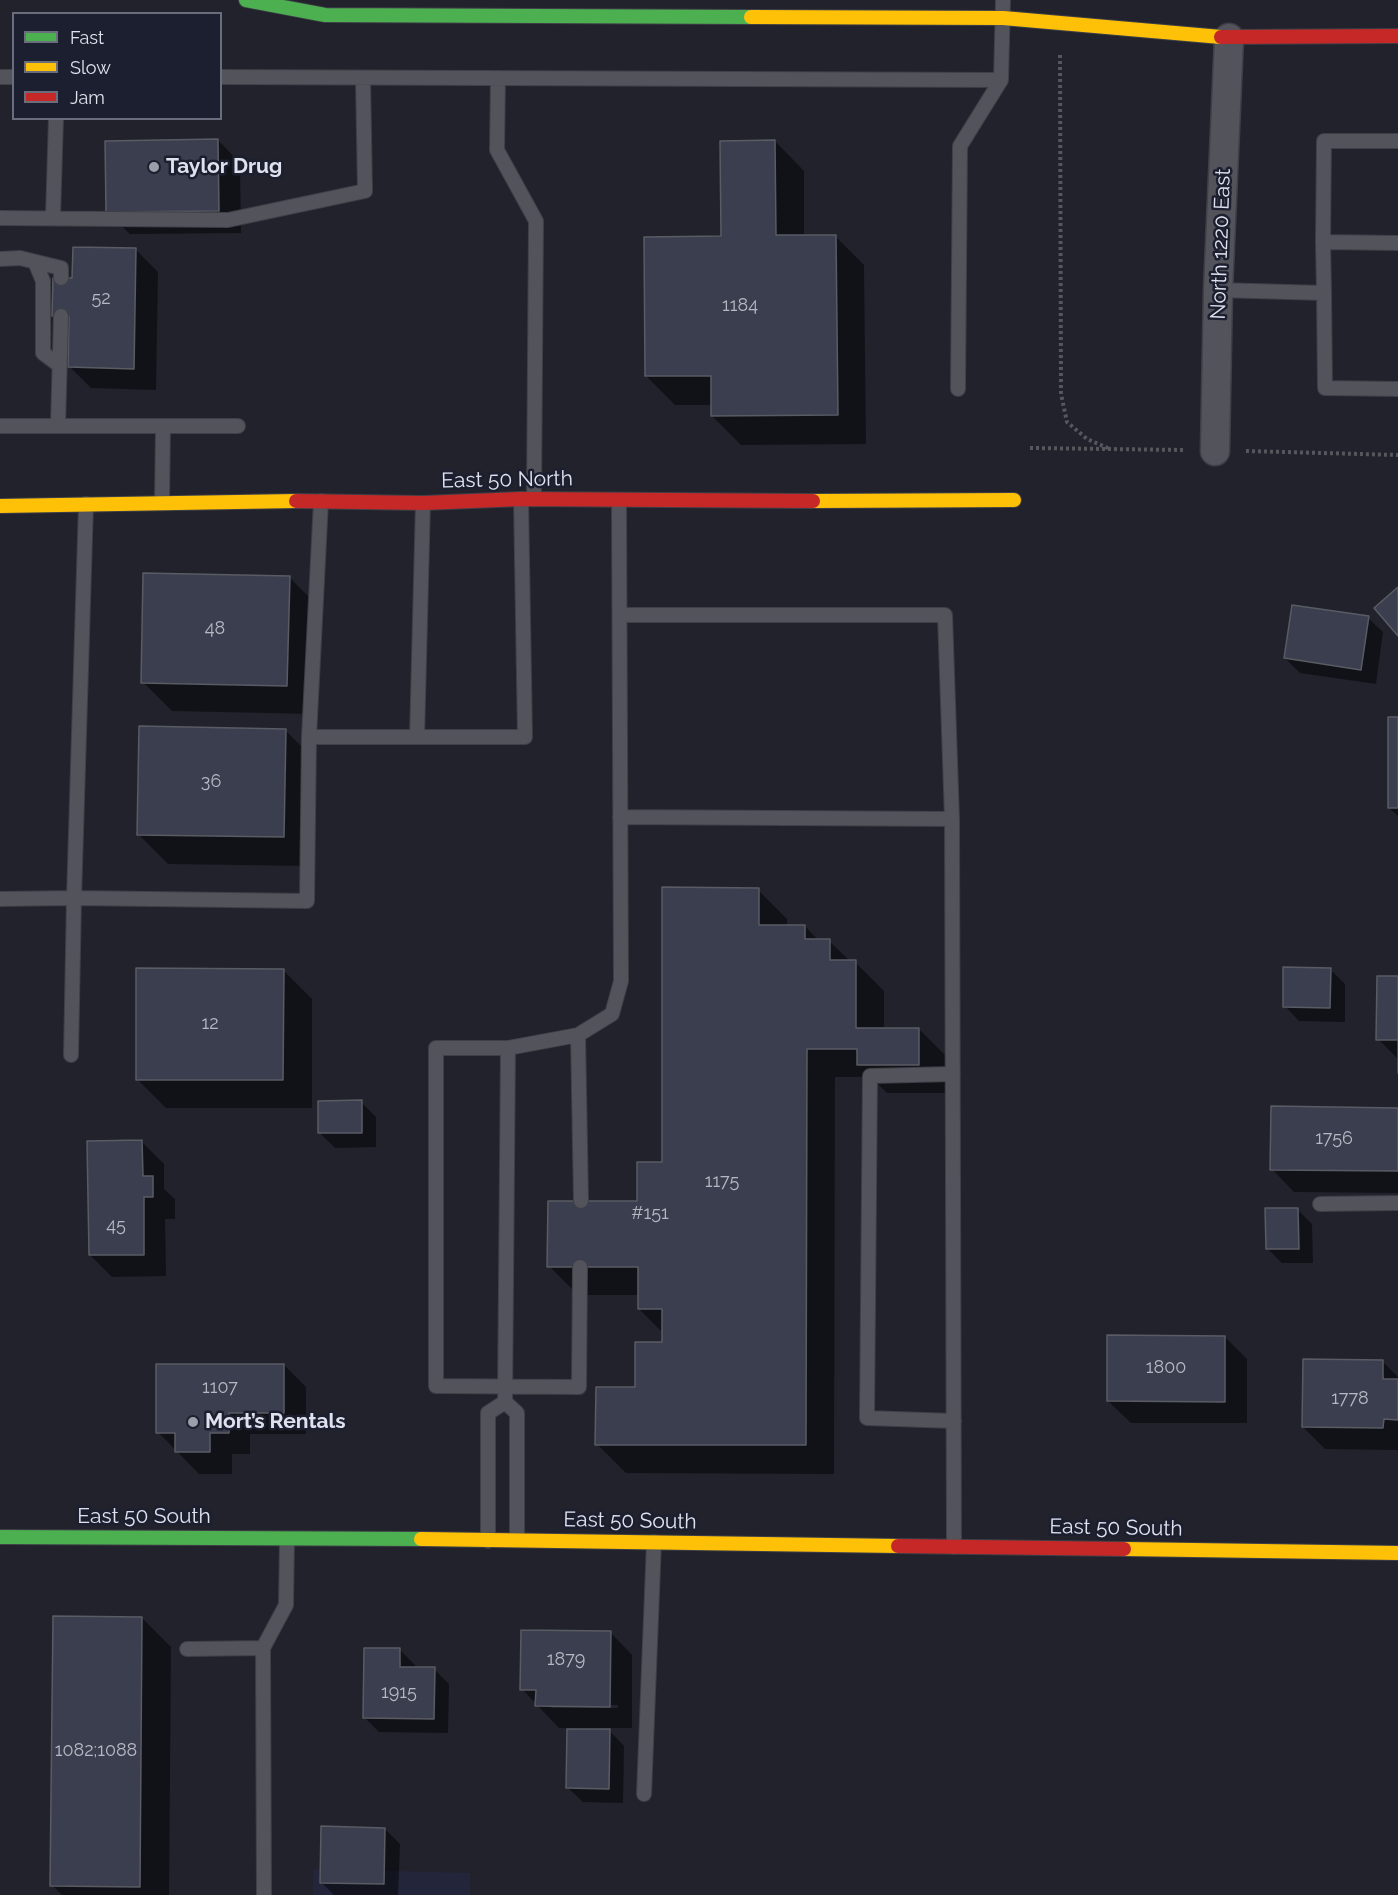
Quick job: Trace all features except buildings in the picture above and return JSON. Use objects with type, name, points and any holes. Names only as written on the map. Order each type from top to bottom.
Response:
[{"type":"street","points":[[246,0],[325,15],[1003,18],[1229,38],[1398,36]]},
{"type":"street","name":"North 1220 East","points":[[1215,451],[1218,290],[1229,38]]},
{"type":"street","name":"East 50 North","points":[[0,506],[321,501],[423,503],[528,499],[620,501],[1014,500]]},
{"type":"street","name":"East 50 South","points":[[0,1537],[517,1540],[1398,1553]]},
{"type":"lane","points":[[453,0],[454,15]]},
{"type":"lane","points":[[958,389],[960,146],[1001,80],[1003,0]]},
{"type":"lane","points":[[222,77],[1001,80]]},
{"type":"lane","points":[[0,218],[228,220],[365,191],[363,78]]},
{"type":"lane","points":[[309,737],[525,737],[528,499],[536,221],[497,150],[498,78]]},
{"type":"lane","points":[[53,218],[56,120]]},
{"type":"lane","points":[[1398,141],[1324,141],[1323,242],[1325,388],[1398,389]]},
{"type":"lane","points":[[1323,242],[1398,243]]},
{"type":"lane","points":[[0,259],[20,258],[61,268],[61,278]]},
{"type":"lane","points":[[34,262],[43,281],[43,353],[59,365]]},
{"type":"lane","points":[[1218,290],[1324,293]]},
{"type":"lane","points":[[58,426],[61,316]]},
{"type":"lane","points":[[0,426],[238,426]]},
{"type":"lane","points":[[162,503],[163,426]]},
{"type":"lane","points":[[0,899],[307,902],[309,737],[321,501]]},
{"type":"lane","points":[[580,1267],[579,1387],[436,1386],[436,1048],[508,1048],[578,1035],[612,1014],[621,981],[620,501]]},
{"type":"lane","points":[[417,737],[423,503]]},
{"type":"lane","points":[[71,1055],[86,504]]},
{"type":"lane","points":[[620,615],[945,615],[952,819],[954,1547]]},
{"type":"lane","points":[[620,817],[952,819]]},
{"type":"lane","points":[[578,1035],[581,1201]]},
{"type":"lane","points":[[505,1402],[508,1048]]},
{"type":"lane","points":[[953,1074],[870,1076],[867,1418],[954,1421]]},
{"type":"lane","points":[[1320,1204],[1398,1203]]},
{"type":"lane","points":[[505,1402],[517,1413],[517,1540]]},
{"type":"lane","points":[[488,1540],[489,1413],[505,1402]]},
{"type":"lane","points":[[264,1895],[263,1648],[286,1605],[287,1539]]},
{"type":"lane","points":[[644,1794],[654,1542]]},
{"type":"lane","points":[[187,1649],[263,1648]]},
{"type":"path","points":[[1060,51],[1060,394],[1067,422],[1087,439],[1110,449]]},
{"type":"shaded area","points":[[313,1869],[470,1873],[470,1895],[313,1895]]},
{"type":"traffic: fast","points":[[246,0],[325,15],[751,17]]},
{"type":"traffic: fast","points":[[0,1537],[421,1539]]},
{"type":"traffic: slow","points":[[751,17],[1003,18],[1221,37]]},
{"type":"traffic: slow","points":[[813,501],[1014,500]]},
{"type":"traffic: slow","points":[[0,506],[296,501]]},
{"type":"traffic: slow","points":[[421,1539],[898,1546]]},
{"type":"traffic: slow","points":[[1124,1549],[1398,1553]]},
{"type":"traffic: jam","points":[[1221,37],[1398,36]]},
{"type":"traffic: jam","points":[[296,501],[423,503],[521,499],[813,501]]},
{"type":"traffic: jam","points":[[898,1546],[1124,1549]]},
{"type":"place","name":"Taylor Drug","points":[[154,167]]},
{"type":"place","name":"Mort’s Rentals","points":[[193,1422]]}]
